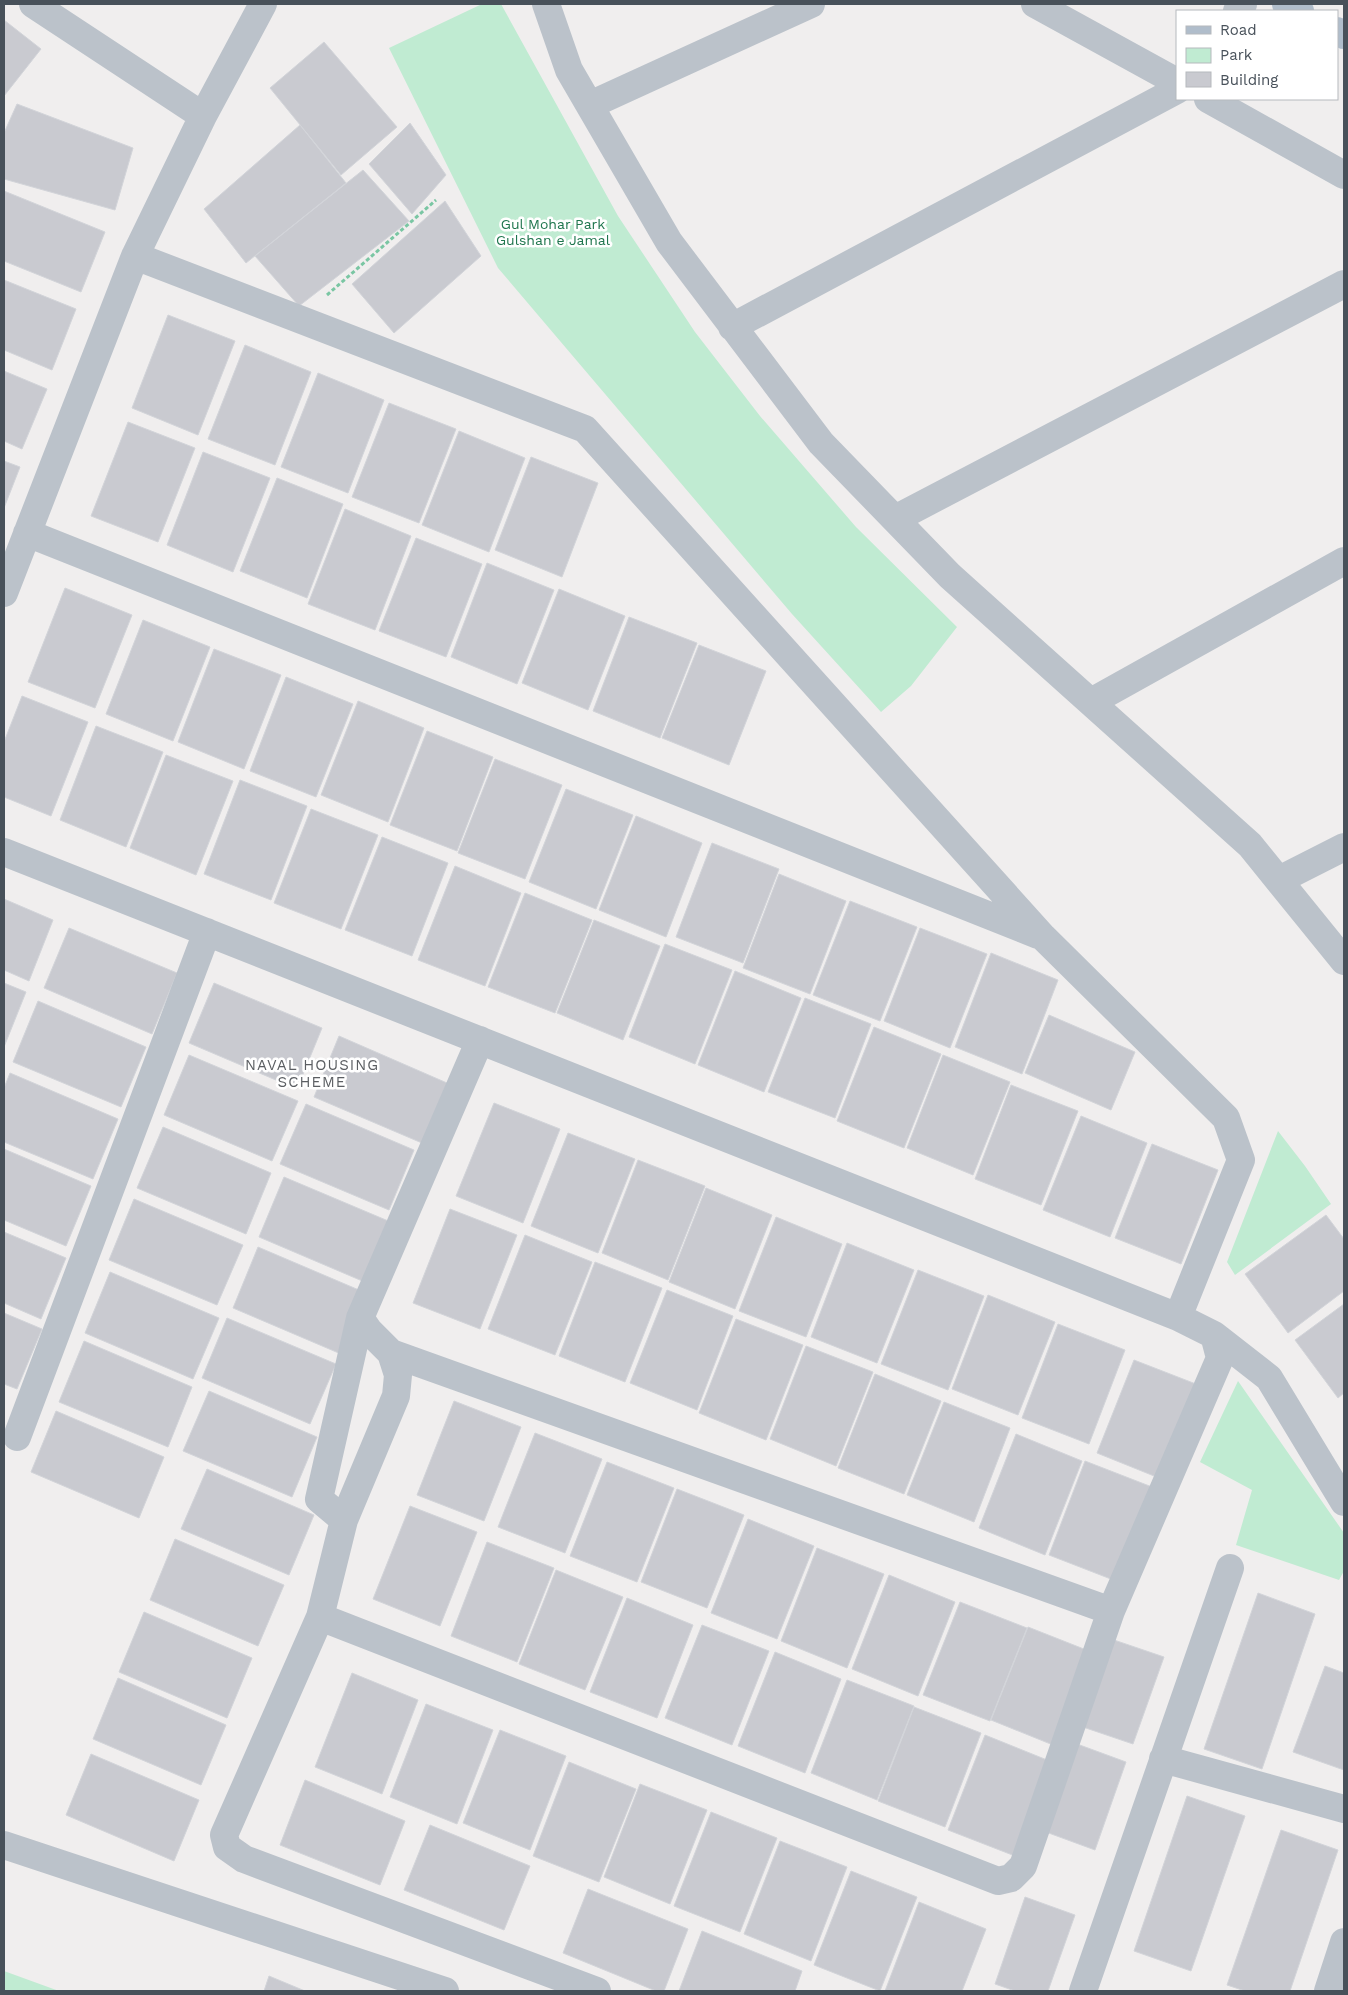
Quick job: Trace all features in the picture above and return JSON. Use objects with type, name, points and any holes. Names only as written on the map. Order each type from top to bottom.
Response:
[{"type":"main road","points":[[1286,4],[1298,10]]},
{"type":"street","points":[[33,4],[203,116]]},
{"type":"street","points":[[4,593],[135,256],[203,116],[263,4]]},
{"type":"street","points":[[546,4],[569,70],[669,242],[821,443],[950,576],[1250,845],[1344,960]]},
{"type":"street","points":[[590,105],[811,4]]},
{"type":"street","points":[[1035,4],[1176,81]]},
{"type":"street","points":[[732,327],[1176,91]]},
{"type":"street","points":[[1210,100],[1344,175]]},
{"type":"street","points":[[135,256],[585,429],[1043,937],[1226,1118],[1241,1160],[1178,1317]]},
{"type":"street","points":[[895,519],[1344,284]]},
{"type":"street","points":[[27,533],[1043,937]]},
{"type":"street","points":[[1091,702],[1344,561]]},
{"type":"street","points":[[1279,880],[1344,847]]},
{"type":"street","points":[[4,852],[1178,1317],[1214,1334],[1269,1378],[1344,1502]]},
{"type":"street","points":[[17,1437],[206,932]]},
{"type":"street","points":[[344,1520],[319,1499],[360,1318],[480,1040]]},
{"type":"street","points":[[360,1318],[391,1353],[398,1375],[396,1396],[344,1520],[320,1617],[224,1835],[227,1847],[244,1859],[597,1991]]},
{"type":"street","points":[[320,1617],[998,1881],[1011,1878],[1023,1866],[1111,1611],[1220,1358],[1214,1334]]},
{"type":"street","points":[[391,1353],[1111,1611]]},
{"type":"street","points":[[1083,1991],[1230,1568]]},
{"type":"street","points":[[1164,1759],[1344,1809]]},
{"type":"street","points":[[4,1845],[445,1991]]},
{"type":"street","points":[[1328,1991],[1344,1942]]},
{"type":"path","points":[[300,318],[436,200]]},
{"type":"green space","name":"Gul Mohar Park Gulshan e Jamal","points":[[482,4],[501,4],[618,216],[695,332],[760,416],[856,527],[957,627],[911,686],[881,712],[792,614],[498,268],[389,48]]},
{"type":"green space","points":[[1278,1131],[1331,1204],[1235,1275],[1227,1262]]},
{"type":"green space","points":[[1238,1381],[1344,1533],[1344,1571],[1339,1580],[1236,1545],[1252,1490],[1200,1462]]},
{"type":"green space","points":[[4,1971],[59,1991],[4,1991]]},
{"type":"building","points":[[4,20],[41,49],[4,96]]},
{"type":"building","points":[[324,42],[397,127],[341,175],[270,88]]},
{"type":"building","points":[[17,104],[133,148],[115,210],[4,179],[4,133]]},
{"type":"building","points":[[410,123],[446,175],[412,214],[369,164]]},
{"type":"building","points":[[300,125],[346,183],[246,263],[204,209]]},
{"type":"building","points":[[363,170],[409,221],[299,306],[255,256]]},
{"type":"building","points":[[4,191],[105,232],[81,292],[4,261]]},
{"type":"building","points":[[445,201],[481,256],[394,333],[352,284]]},
{"type":"building","points":[[4,280],[76,309],[52,370],[4,350]]},
{"type":"building","points":[[168,315],[235,341],[198,435],[132,408]]},
{"type":"building","points":[[245,345],[311,372],[275,465],[208,439]]},
{"type":"building","points":[[4,371],[47,389],[22,449],[4,441]]},
{"type":"building","points":[[318,373],[384,400],[348,493],[281,467]]},
{"type":"building","points":[[389,403],[456,429],[419,523],[352,497]]},
{"type":"building","points":[[128,422],[195,448],[158,542],[91,516]]},
{"type":"building","points":[[459,431],[525,458],[489,552],[422,525]]},
{"type":"building","points":[[203,452],[270,478],[233,572],[167,545]]},
{"type":"building","points":[[531,457],[598,483],[562,577],[495,550]]},
{"type":"building","points":[[4,461],[20,467],[4,508]]},
{"type":"building","points":[[277,478],[343,504],[307,598],[240,571]]},
{"type":"building","points":[[345,509],[411,536],[375,630],[308,604]]},
{"type":"building","points":[[416,538],[482,564],[446,657],[379,631]]},
{"type":"building","points":[[487,563],[554,590],[517,684],[451,657]]},
{"type":"building","points":[[65,588],[132,615],[95,708],[28,682]]},
{"type":"building","points":[[559,589],[625,616],[588,710],[522,683]]},
{"type":"building","points":[[629,617],[697,643],[660,738],[593,711]]},
{"type":"building","points":[[143,620],[210,647],[173,741],[106,714]]},
{"type":"building","points":[[699,645],[766,671],[729,765],[662,738]]},
{"type":"building","points":[[214,649],[281,675],[244,769],[178,742]]},
{"type":"building","points":[[286,677],[353,704],[316,797],[250,771]]},
{"type":"building","points":[[22,696],[88,722],[51,816],[4,797],[4,742]]},
{"type":"building","points":[[358,701],[424,728],[388,822],[321,795]]},
{"type":"building","points":[[96,726],[163,752],[126,847],[60,820]]},
{"type":"building","points":[[427,731],[493,757],[457,851],[390,825]]},
{"type":"building","points":[[166,755],[233,781],[196,875],[130,848]]},
{"type":"building","points":[[495,759],[562,785],[525,879],[458,853]]},
{"type":"building","points":[[240,780],[307,806],[271,900],[204,874]]},
{"type":"building","points":[[566,789],[633,815],[596,909],[529,882]]},
{"type":"building","points":[[311,809],[378,835],[341,929],[274,903]]},
{"type":"building","points":[[636,816],[702,843],[666,937],[599,910]]},
{"type":"building","points":[[382,837],[448,863],[412,956],[345,930]]},
{"type":"building","points":[[712,843],[779,869],[743,963],[676,937]]},
{"type":"building","points":[[455,866],[521,893],[485,986],[418,960]]},
{"type":"building","points":[[779,874],[846,901],[810,994],[743,968]]},
{"type":"building","points":[[525,893],[592,920],[555,1013],[488,987]]},
{"type":"building","points":[[4,899],[53,920],[29,981],[4,970]]},
{"type":"building","points":[[850,901],[917,927],[880,1021],[813,995]]},
{"type":"building","points":[[594,920],[660,946],[623,1040],[557,1013]]},
{"type":"building","points":[[69,928],[177,973],[152,1034],[44,988]]},
{"type":"building","points":[[920,928],[987,954],[950,1048],[884,1021]]},
{"type":"building","points":[[665,944],[732,970],[695,1064],[629,1037]]},
{"type":"building","points":[[991,953],[1058,980],[1022,1074],[955,1047]]},
{"type":"building","points":[[735,971],[801,998],[764,1092],[698,1065]]},
{"type":"building","points":[[4,983],[26,992],[4,1047]]},
{"type":"building","points":[[214,983],[322,1028],[297,1089],[189,1043]]},
{"type":"building","points":[[805,998],[871,1024],[835,1118],[768,1092]]},
{"type":"building","points":[[38,1001],[146,1047],[121,1107],[13,1062]]},
{"type":"building","points":[[1049,1015],[1135,1052],[1111,1110],[1025,1073]]},
{"type":"building","points":[[874,1027],[941,1054],[904,1148],[837,1121]]},
{"type":"building","points":[[339,1036],[447,1083],[422,1143],[314,1097]]},
{"type":"building","points":[[189,1055],[298,1101],[272,1161],[164,1115]]},
{"type":"building","points":[[943,1055],[1010,1082],[973,1175],[907,1148]]},
{"type":"building","points":[[10,1073],[118,1119],[93,1179],[4,1142],[4,1088]]},
{"type":"building","points":[[1011,1085],[1078,1111],[1041,1205],[975,1179]]},
{"type":"building","points":[[494,1103],[560,1129],[523,1223],[456,1196]]},
{"type":"building","points":[[306,1104],[414,1150],[389,1210],[280,1164]]},
{"type":"building","points":[[1081,1116],[1147,1143],[1110,1237],[1043,1210]]},
{"type":"building","points":[[163,1127],[271,1173],[246,1234],[137,1188]]},
{"type":"building","points":[[568,1133],[635,1159],[598,1253],[531,1226]]},
{"type":"building","points":[[1152,1144],[1218,1170],[1181,1264],[1115,1238]]},
{"type":"building","points":[[4,1149],[91,1186],[66,1246],[4,1220]]},
{"type":"building","points":[[638,1160],[705,1186],[668,1280],[602,1253]]},
{"type":"building","points":[[284,1177],[393,1223],[367,1283],[259,1237]]},
{"type":"building","points":[[706,1188],[772,1215],[735,1309],[669,1282]]},
{"type":"building","points":[[134,1199],[243,1245],[217,1305],[109,1260]]},
{"type":"building","points":[[450,1209],[517,1235],[480,1329],[413,1303]]},
{"type":"building","points":[[1326,1215],[1344,1239],[1344,1291],[1288,1333],[1245,1274]]},
{"type":"building","points":[[776,1217],[842,1244],[806,1337],[739,1311]]},
{"type":"building","points":[[4,1232],[66,1258],[41,1319],[4,1303]]},
{"type":"building","points":[[525,1235],[592,1262],[555,1355],[488,1329]]},
{"type":"building","points":[[847,1243],[914,1270],[877,1363],[811,1337]]},
{"type":"building","points":[[258,1247],[366,1293],[341,1354],[233,1308]]},
{"type":"building","points":[[595,1262],[662,1288],[625,1382],[559,1356]]},
{"type":"building","points":[[918,1270],[984,1296],[948,1390],[881,1364]]},
{"type":"building","points":[[110,1272],[219,1318],[193,1379],[85,1333]]},
{"type":"building","points":[[667,1290],[733,1316],[697,1410],[630,1383]]},
{"type":"building","points":[[988,1295],[1055,1322],[1018,1415],[952,1389]]},
{"type":"building","points":[[1344,1304],[1344,1393],[1338,1398],[1295,1340]]},
{"type":"building","points":[[4,1313],[42,1329],[17,1389],[4,1384]]},
{"type":"building","points":[[227,1318],[336,1364],[310,1424],[202,1378]]},
{"type":"building","points":[[736,1319],[803,1345],[766,1440],[699,1413]]},
{"type":"building","points":[[1058,1324],[1125,1350],[1089,1444],[1022,1418]]},
{"type":"building","points":[[84,1341],[192,1387],[168,1447],[59,1402]]},
{"type":"building","points":[[806,1346],[873,1372],[836,1466],[770,1439]]},
{"type":"building","points":[[1134,1360],[1201,1386],[1164,1480],[1097,1453]]},
{"type":"building","points":[[875,1374],[941,1401],[904,1494],[838,1468]]},
{"type":"building","points":[[209,1391],[317,1437],[292,1497],[183,1451]]},
{"type":"building","points":[[454,1401],[521,1427],[484,1521],[417,1495]]},
{"type":"building","points":[[944,1402],[1010,1428],[974,1522],[907,1495]]},
{"type":"building","points":[[56,1411],[164,1457],[139,1518],[31,1472]]},
{"type":"building","points":[[535,1433],[602,1459],[565,1553],[498,1527]]},
{"type":"building","points":[[1016,1434],[1082,1461],[1045,1555],[979,1528]]},
{"type":"building","points":[[1085,1461],[1152,1487],[1116,1581],[1049,1555]]},
{"type":"building","points":[[607,1462],[674,1488],[637,1582],[570,1556]]},
{"type":"building","points":[[207,1469],[314,1515],[289,1575],[181,1529]]},
{"type":"building","points":[[677,1489],[744,1515],[707,1608],[641,1582]]},
{"type":"building","points":[[410,1506],[477,1532],[440,1626],[373,1599]]},
{"type":"building","points":[[748,1519],[814,1546],[777,1639],[711,1613]]},
{"type":"building","points":[[175,1539],[284,1585],[258,1646],[150,1600]]},
{"type":"building","points":[[487,1542],[554,1568],[517,1662],[451,1636]]},
{"type":"building","points":[[817,1548],[884,1574],[847,1668],[781,1641]]},
{"type":"building","points":[[556,1570],[623,1597],[585,1690],[519,1664]]},
{"type":"building","points":[[889,1575],[955,1602],[918,1696],[852,1669]]},
{"type":"building","points":[[1258,1593],[1315,1614],[1262,1769],[1204,1749]]},
{"type":"building","points":[[627,1598],[693,1625],[657,1718],[590,1692]]},
{"type":"building","points":[[960,1602],[1027,1628],[990,1721],[923,1695]]},
{"type":"building","points":[[144,1612],[252,1658],[227,1718],[119,1672]]},
{"type":"building","points":[[702,1625],[769,1651],[732,1745],[665,1718]]},
{"type":"building","points":[[1028,1627],[1094,1653],[1058,1747],[991,1720]]},
{"type":"building","points":[[1114,1640],[1164,1657],[1133,1744],[1083,1727]]},
{"type":"building","points":[[775,1652],[841,1679],[805,1773],[738,1746]]},
{"type":"building","points":[[1325,1666],[1344,1673],[1344,1770],[1293,1752]]},
{"type":"building","points":[[352,1673],[418,1700],[382,1794],[315,1767]]},
{"type":"building","points":[[118,1678],[226,1725],[201,1785],[93,1739]]},
{"type":"building","points":[[847,1680],[914,1706],[877,1800],[811,1773]]},
{"type":"building","points":[[426,1704],[493,1730],[457,1824],[390,1797]]},
{"type":"building","points":[[914,1707],[981,1733],[945,1827],[878,1801]]},
{"type":"building","points":[[500,1730],[566,1756],[530,1850],[463,1823]]},
{"type":"building","points":[[985,1735],[1052,1762],[1015,1856],[948,1830]]},
{"type":"building","points":[[1077,1744],[1126,1762],[1095,1850],[1046,1832]]},
{"type":"building","points":[[91,1754],[199,1800],[174,1861],[66,1815]]},
{"type":"building","points":[[569,1762],[636,1789],[599,1882],[533,1856]]},
{"type":"building","points":[[305,1780],[405,1821],[380,1885],[280,1845]]},
{"type":"building","points":[[640,1784],[707,1810],[670,1904],[604,1877]]},
{"type":"building","points":[[1187,1796],[1245,1816],[1191,1971],[1134,1951]]},
{"type":"building","points":[[711,1812],[777,1838],[740,1932],[674,1906]]},
{"type":"building","points":[[430,1825],[530,1866],[504,1930],[404,1890]]},
{"type":"building","points":[[1281,1830],[1338,1850],[1290,1991],[1245,1991],[1227,1985]]},
{"type":"building","points":[[780,1841],[847,1867],[811,1961],[744,1934]]},
{"type":"building","points":[[851,1871],[917,1897],[880,1991],[814,1965]]},
{"type":"building","points":[[588,1889],[688,1929],[664,1991],[656,1991],[563,1953]]},
{"type":"building","points":[[1025,1897],[1075,1915],[1048,1991],[1015,1991],[995,1984]]},
{"type":"building","points":[[919,1902],[986,1929],[962,1991],[885,1991]]},
{"type":"building","points":[[702,1931],[802,1971],[795,1991],[679,1991]]},
{"type":"building","points":[[269,1976],[305,1991],[264,1991]]},
{"type":"district","name":"NAVAL HOUSING SCHEME","points":[[312,1074]]}]
